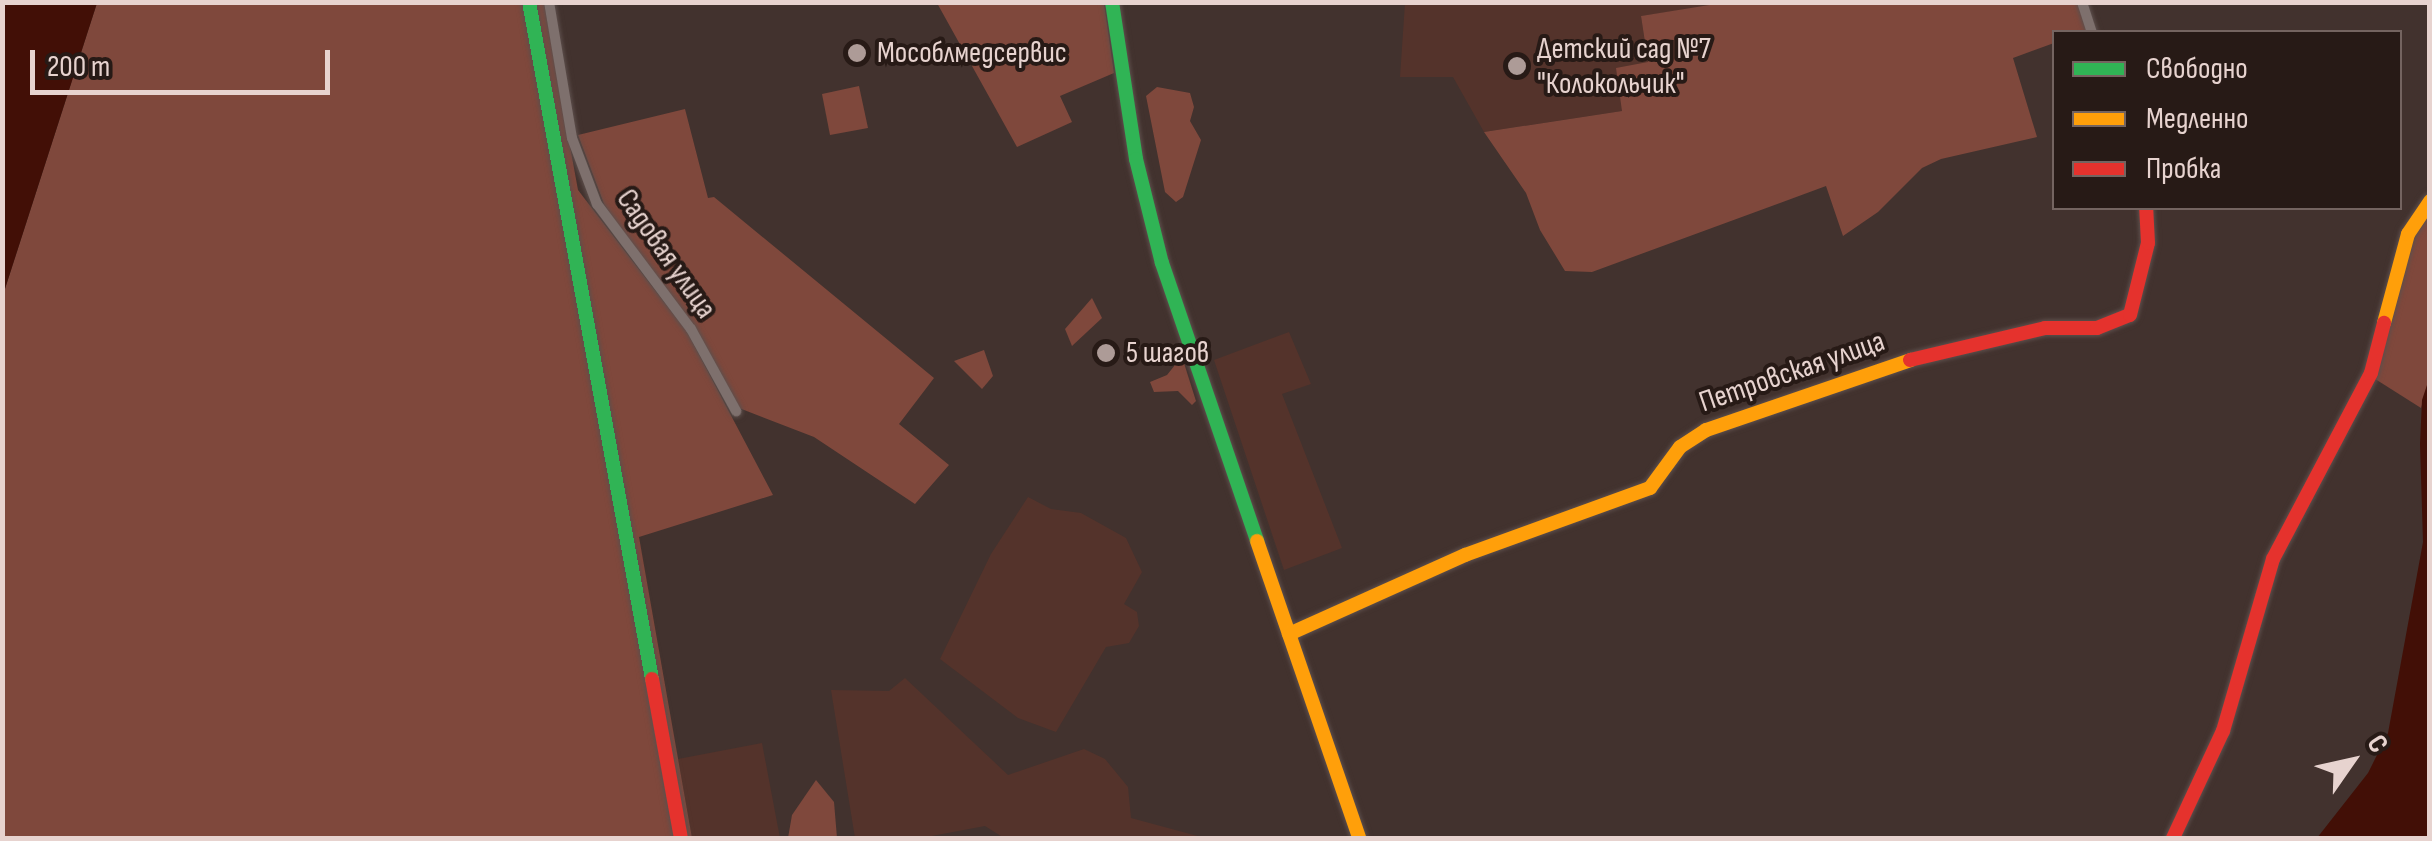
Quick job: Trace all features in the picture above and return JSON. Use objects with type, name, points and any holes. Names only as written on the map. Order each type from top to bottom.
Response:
[{"type":"street","points":[[529,2],[681,838]]},
{"type":"street","name":"Садовая улица","points":[[549,2],[572,138],[597,204],[691,330],[736,411]]},
{"type":"street","points":[[1112,2],[1136,159],[1162,263],[1359,838]]},
{"type":"street","points":[[2082,2],[2091,30]]},
{"type":"street","points":[[2173,838],[2223,731],[2273,559],[2370,373],[2408,234],[2430,201]]},
{"type":"street","name":"Петровская улица","points":[[1290,634],[1465,555],[1650,488],[1680,447],[1706,430],[1842,380],[1980,340],[2045,328],[2097,328],[2130,315],[2148,243],[2146,210]]},
{"type":"shaded area","points":[[1728,2],[2079,2],[2087,30],[2052,30],[2052,44],[2013,58],[2037,137],[1941,159],[1922,168],[1878,212],[1843,236],[1826,186],[1592,272],[1565,271],[1540,230],[1526,193],[1484,132],[1622,111],[1616,68],[1648,62],[1641,16]]},
{"type":"shaded area","points":[[2,3],[97,3],[3,295]]},
{"type":"shaded area","points":[[97,3],[544,3],[578,190],[687,332],[773,495],[639,537],[692,838],[2,838],[3,295]]},
{"type":"shaded area","points":[[937,3],[1104,3],[1114,73],[1060,96],[1072,122],[1017,147]]},
{"type":"shaded area","name":"Детский сад №7 \"Колокольчик\"","points":[[1405,3],[1728,3],[1641,16],[1648,63],[1622,111],[1484,132],[1453,77],[1400,77]]},
{"type":"shaded area","points":[[859,86],[868,128],[830,135],[822,94]]},
{"type":"shaded area","points":[[1157,87],[1190,93],[1194,107],[1190,121],[1201,140],[1183,197],[1176,202],[1165,192],[1146,96]]},
{"type":"shaded area","points":[[685,109],[708,198],[714,197],[934,378],[899,424],[949,465],[915,504],[814,437],[739,408],[604,204],[578,135]]},
{"type":"shaded area","points":[[2429,210],[2430,379],[2421,408],[2372,377],[2403,261],[2418,224]]},
{"type":"shaded area","points":[[1092,298],[1102,318],[1072,346],[1065,329]]},
{"type":"shaded area","points":[[1289,332],[1311,384],[1282,394],[1342,548],[1284,570],[1214,360]]},
{"type":"shaded area","points":[[984,350],[993,376],[982,389],[954,361]]},
{"type":"shaded area","points":[[1179,360],[1184,363],[1196,401],[1192,405],[1178,391],[1154,392],[1150,382],[1167,375]]},
{"type":"shaded area","points":[[2429,379],[2429,838],[2317,838],[2368,773],[2388,733],[2423,542],[2420,444],[2422,400]]},
{"type":"shaded area","points":[[1028,497],[1051,509],[1081,513],[1126,538],[1142,572],[1124,604],[1137,612],[1139,626],[1129,643],[1106,647],[1056,732],[1018,718],[940,659],[991,554]]},
{"type":"shaded area","points":[[905,678],[1008,775],[1084,749],[1105,759],[1128,787],[1131,818],[1205,838],[1004,838],[985,826],[921,838],[855,838],[831,690],[889,691]]},
{"type":"shaded area","points":[[762,743],[780,838],[692,838],[678,759]]},
{"type":"shaded area","points":[[816,780],[834,802],[837,838],[788,838],[792,815]]},
{"type":"traffic: fast","points":[[529,2],[652,679]]},
{"type":"traffic: fast","points":[[1112,2],[1136,159],[1162,263],[1257,541]]},
{"type":"traffic: slow","points":[[2384,323],[2408,234],[2430,201]]},
{"type":"traffic: slow","points":[[1289,634],[1465,555],[1650,488],[1680,447],[1706,430],[1910,360]]},
{"type":"traffic: slow","points":[[1257,541],[1359,838]]},
{"type":"traffic: jam","points":[[1910,360],[2045,328],[2097,328],[2130,315],[2148,243],[2146,210]]},
{"type":"traffic: jam","points":[[2173,838],[2223,731],[2273,559],[2371,373],[2384,323]]},
{"type":"traffic: jam","points":[[652,679],[681,838]]},
{"type":"place","name":"Мособлмедсервис","points":[[857,53]]},
{"type":"place","name":"Детский сад №7 \"Колокольчик\"","points":[[1517,66]]},
{"type":"place","name":"5 шагов","points":[[1106,353]]}]
